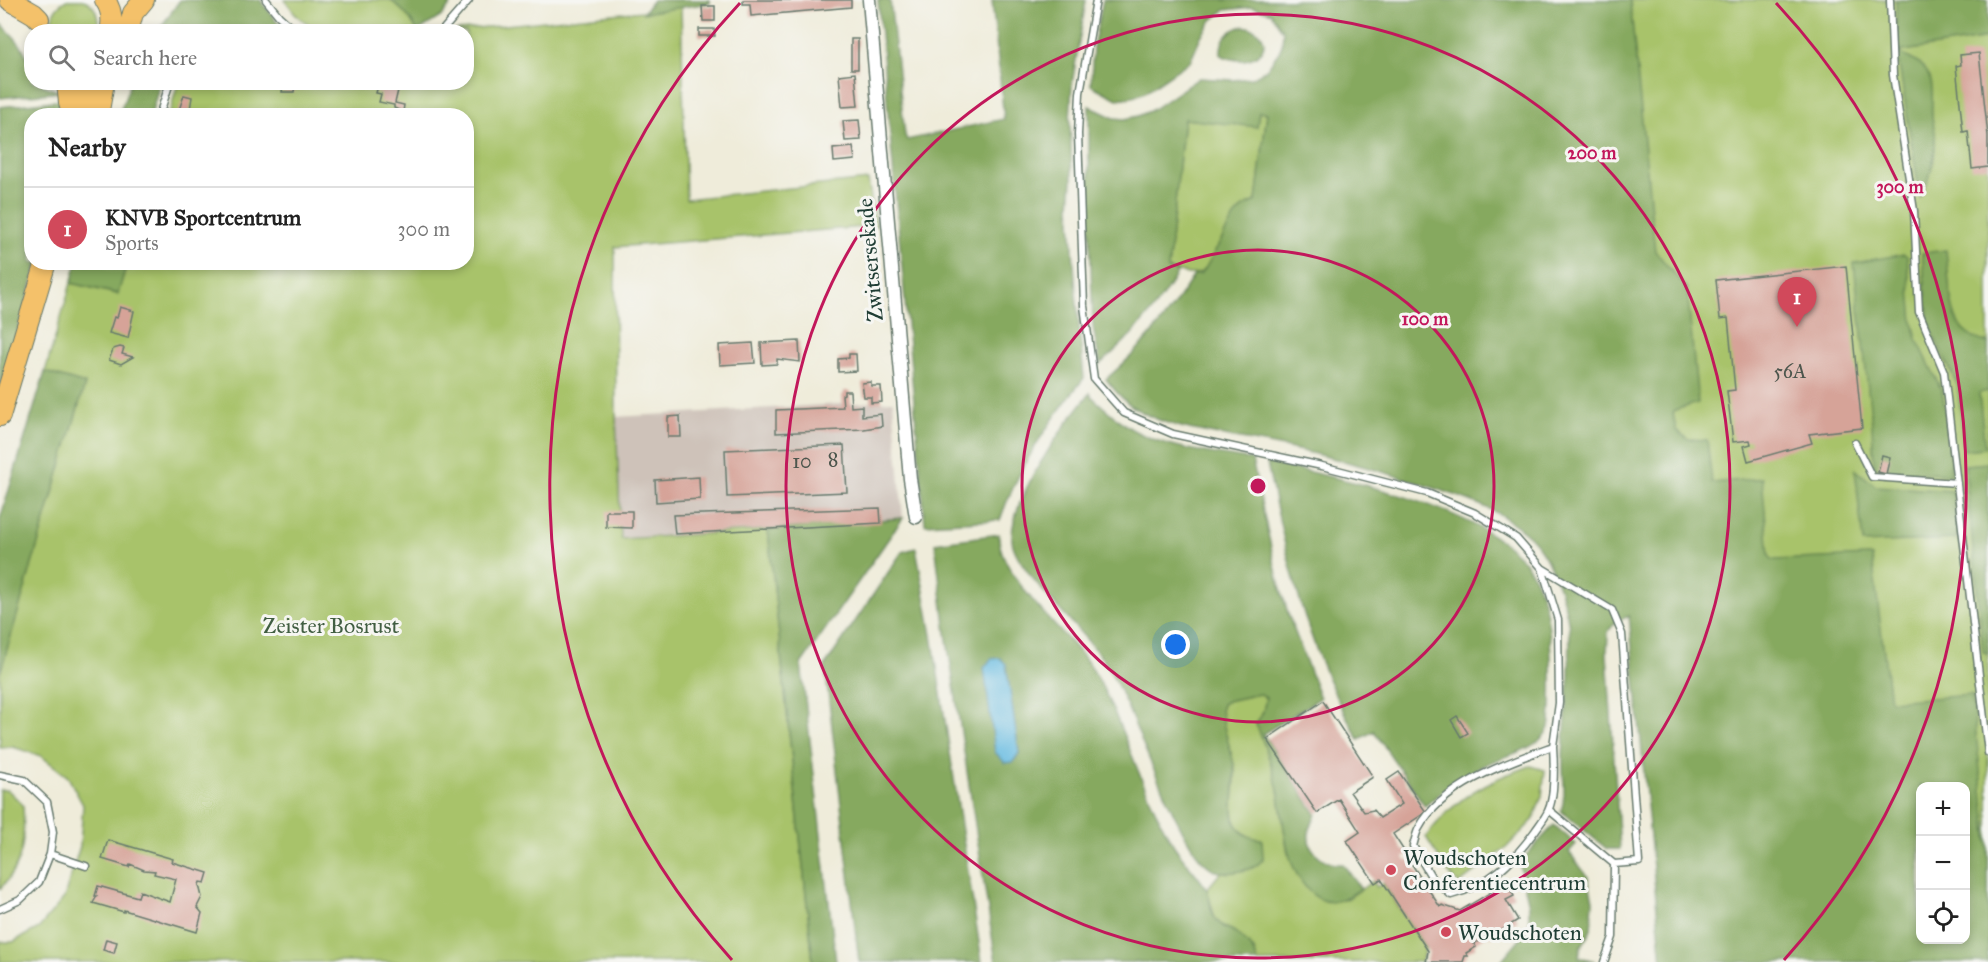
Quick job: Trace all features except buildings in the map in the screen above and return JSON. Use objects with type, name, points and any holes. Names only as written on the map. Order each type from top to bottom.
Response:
[{"type":"main road","points":[[10,0],[34,14],[39,24]]},
{"type":"main road","points":[[39,24],[40,9],[45,0]]},
{"type":"main road","points":[[130,24],[133,13],[144,0]]},
{"type":"main road","points":[[68,90],[71,108]]},
{"type":"main road","points":[[82,108],[85,90]]},
{"type":"main road","points":[[99,108],[103,90]]},
{"type":"main road","points":[[0,416],[44,270]]},
{"type":"street","name":"Zwitsersekade","points":[[868,0],[910,479],[916,517]]},
{"type":"lane","points":[[266,0],[288,24]]},
{"type":"lane","points":[[448,24],[469,0]]},
{"type":"lane","points":[[1096,0],[1080,93],[1078,134],[1084,306],[1094,379],[1124,413],[1173,434],[1322,466],[1427,493],[1475,513],[1515,538],[1542,568],[1612,610],[1622,634],[1639,862],[1614,864],[1549,810]]},
{"type":"lane","points":[[1890,0],[1893,75],[1914,211],[1919,312],[1944,372],[1988,753]]},
{"type":"lane","points":[[162,108],[167,90]]},
{"type":"lane","points":[[1855,443],[1872,477],[1957,483]]},
{"type":"lane","points":[[1542,568],[1558,620],[1559,703],[1553,746],[1554,772],[1549,810],[1504,868],[1470,890],[1451,895],[1432,878],[1413,846],[1418,829],[1430,812],[1460,788],[1498,768],[1553,746]]},
{"type":"lane","points":[[1978,675],[1988,674]]},
{"type":"lane","points":[[0,775],[24,780],[47,802],[53,832],[50,854],[39,882],[20,900],[0,909]]},
{"type":"lane","points":[[50,854],[86,866]]},
{"type":"lane","points":[[1604,962],[1613,937],[1614,864]]},
{"type":"shaded area","points":[[893,401],[903,518],[621,540],[615,417]]},
{"type":"green space","points":[[67,0],[87,1],[96,12],[98,24],[52,24],[52,17],[59,6]]},
{"type":"green space","points":[[180,0],[260,0],[279,24],[163,24]]},
{"type":"green space","points":[[285,0],[391,0],[413,24],[308,24],[297,16]]},
{"type":"green space","points":[[391,0],[454,0],[442,16],[429,24],[413,24]]},
{"type":"green space","points":[[653,0],[709,0],[710,3],[643,13]]},
{"type":"green space","points":[[878,0],[890,0],[907,140],[1004,119],[992,0],[1086,0],[1072,84],[1070,120],[1072,181],[1070,206],[1084,378],[1025,463],[1000,520],[925,524]]},
{"type":"green space","points":[[1103,0],[1630,0],[1655,251],[1687,289],[1698,403],[1675,410],[1673,413],[1676,430],[1688,439],[1707,440],[1712,483],[1762,478],[1769,556],[1773,560],[1872,557],[1890,701],[1972,695],[1988,846],[1988,962],[1662,962],[1629,616],[1615,622],[1608,632],[1607,654],[1620,849],[1607,849],[1561,811],[1564,791],[1563,757],[1569,675],[1569,626],[1557,582],[1534,541],[1502,516],[1444,491],[1329,457],[1164,422],[1129,404],[1106,379],[1132,356],[1154,330],[1194,275],[1200,274],[1205,269],[1234,217],[1243,207],[1256,201],[1267,113],[1259,112],[1257,127],[1184,119],[1168,269],[1178,272],[1143,321],[1100,364],[1093,327],[1089,208],[1089,106],[1114,118],[1125,119],[1152,110],[1199,78],[1233,80],[1252,78],[1266,70],[1279,52],[1283,31],[1271,13],[1253,7],[1225,10],[1212,20],[1201,36],[1190,61],[1145,92],[1133,97],[1117,99],[1091,85],[1093,47]]},
{"type":"green space","points":[[1566,0],[1988,0],[1988,926],[1970,811],[1970,782],[1916,782],[1916,789],[1684,956]]},
{"type":"green space","points":[[1896,0],[1988,0],[1988,38],[1898,52],[1926,70],[1931,84],[1935,151],[1930,174],[1920,197],[1897,51]]},
{"type":"green space","name":"Zeister Bosrust","points":[[681,7],[686,199],[868,180],[876,226],[615,247],[616,417],[621,539],[768,530],[813,962],[0,962],[0,942],[13,942],[39,928],[64,898],[80,846],[83,805],[68,777],[41,756],[13,747],[0,748],[0,673],[85,384],[45,372],[71,283],[117,294],[125,270],[474,270],[474,108],[171,108],[176,90],[474,90],[474,28]]},
{"type":"green space","points":[[0,23],[24,51],[24,90],[61,92],[0,98]]},
{"type":"green space","points":[[1243,26],[1255,30],[1262,36],[1264,43],[1262,50],[1256,56],[1247,59],[1235,59],[1221,55],[1223,40],[1226,36]]},
{"type":"green space","points":[[128,90],[158,90],[153,108],[122,108]]},
{"type":"green space","points":[[62,100],[63,108],[24,108],[24,270],[36,270],[0,388],[0,107]]},
{"type":"green space","points":[[1259,112],[1267,113],[1256,201],[1243,207],[1205,269],[1192,274],[1168,269],[1184,119],[1257,126]]},
{"type":"green space","points":[[1946,250],[1952,303],[1958,323],[1968,335],[1988,343],[1988,391],[1979,393],[1985,448],[1964,450],[1958,386],[1931,330],[1928,317],[1922,253]]},
{"type":"green space","points":[[1904,254],[1907,256],[1913,322],[1917,339],[1942,391],[1951,475],[1878,470],[1874,466],[1872,425],[1854,263]]},
{"type":"green space","points":[[75,270],[125,270],[118,294],[71,283]]},
{"type":"green space","points":[[45,372],[85,384],[0,673],[0,519]]},
{"type":"green space","points":[[1090,393],[1120,421],[1151,439],[1194,450],[1252,460],[1277,575],[1288,614],[1320,698],[1263,734],[1316,814],[1309,833],[1309,840],[1314,851],[1324,860],[1343,864],[1361,889],[1347,897],[1334,901],[1321,900],[1308,890],[1294,868],[1286,843],[1276,781],[1256,724],[1263,712],[1266,698],[1259,694],[1222,704],[1223,723],[1234,767],[1233,812],[1235,822],[1248,836],[1262,839],[1263,859],[1256,866],[1248,869],[1232,873],[1219,872],[1203,861],[1183,831],[1105,662],[1037,584],[1016,552],[1012,540],[1014,523],[1029,483],[1053,442]]},
{"type":"green space","points":[[1267,463],[1332,477],[1411,499],[1449,513],[1483,530],[1511,549],[1531,571],[1541,591],[1547,613],[1551,647],[1551,707],[1550,725],[1543,737],[1520,752],[1493,761],[1469,773],[1425,806],[1374,731],[1359,739],[1341,707],[1301,606]]},
{"type":"green space","points":[[1988,463],[1988,653],[1983,652],[1965,465]]},
{"type":"green space","points":[[1855,469],[1876,486],[1953,491],[1957,539],[1863,543]]},
{"type":"green space","points":[[903,518],[801,664],[836,962],[813,962],[768,530]]},
{"type":"green space","points":[[999,534],[1001,549],[1019,583],[1085,659],[1099,680],[1157,814],[1177,850],[1206,888],[1215,918],[1245,941],[1258,962],[996,962],[946,633],[935,543]],"holes":[[[1006,664],[1019,753],[1013,762],[995,752],[994,740]]]},
{"type":"green space","points":[[916,548],[932,635],[982,962],[859,962],[825,666],[902,552]]},
{"type":"green space","points":[[1259,694],[1266,698],[1263,712],[1256,724],[1270,756],[1278,789],[1288,854],[1347,899],[1373,881],[1377,887],[1383,883],[1425,947],[1422,962],[1258,962],[1254,950],[1233,931],[1215,919],[1207,889],[1221,872],[1228,874],[1254,839],[1237,825],[1234,817],[1235,768],[1225,735],[1221,708],[1222,704],[1227,701]]},
{"type":"green space","points":[[1530,766],[1545,770],[1542,796],[1533,820],[1506,848],[1459,884],[1447,871],[1426,837],[1440,819],[1465,797],[1484,785]]},
{"type":"green space","points":[[0,790],[8,790],[23,805],[24,829],[21,850],[14,870],[0,889]]},
{"type":"green space","points":[[1554,825],[1576,844],[1569,852],[1588,877],[1593,901],[1591,930],[1580,949],[1579,957],[1595,961],[1500,962],[1529,928],[1529,905],[1519,863]]},
{"type":"water","points":[[1000,658],[1006,664],[1019,753],[1013,762],[1005,763],[995,752],[984,668],[991,659]]},
{"type":"place","name":"KNVB Sportcentrum","points":[[1797,327]]},
{"type":"place","name":"Woudschoten Conferentiecentrum","points":[[1391,870]]},
{"type":"place","name":"Woudschoten","points":[[1446,932]]}]
